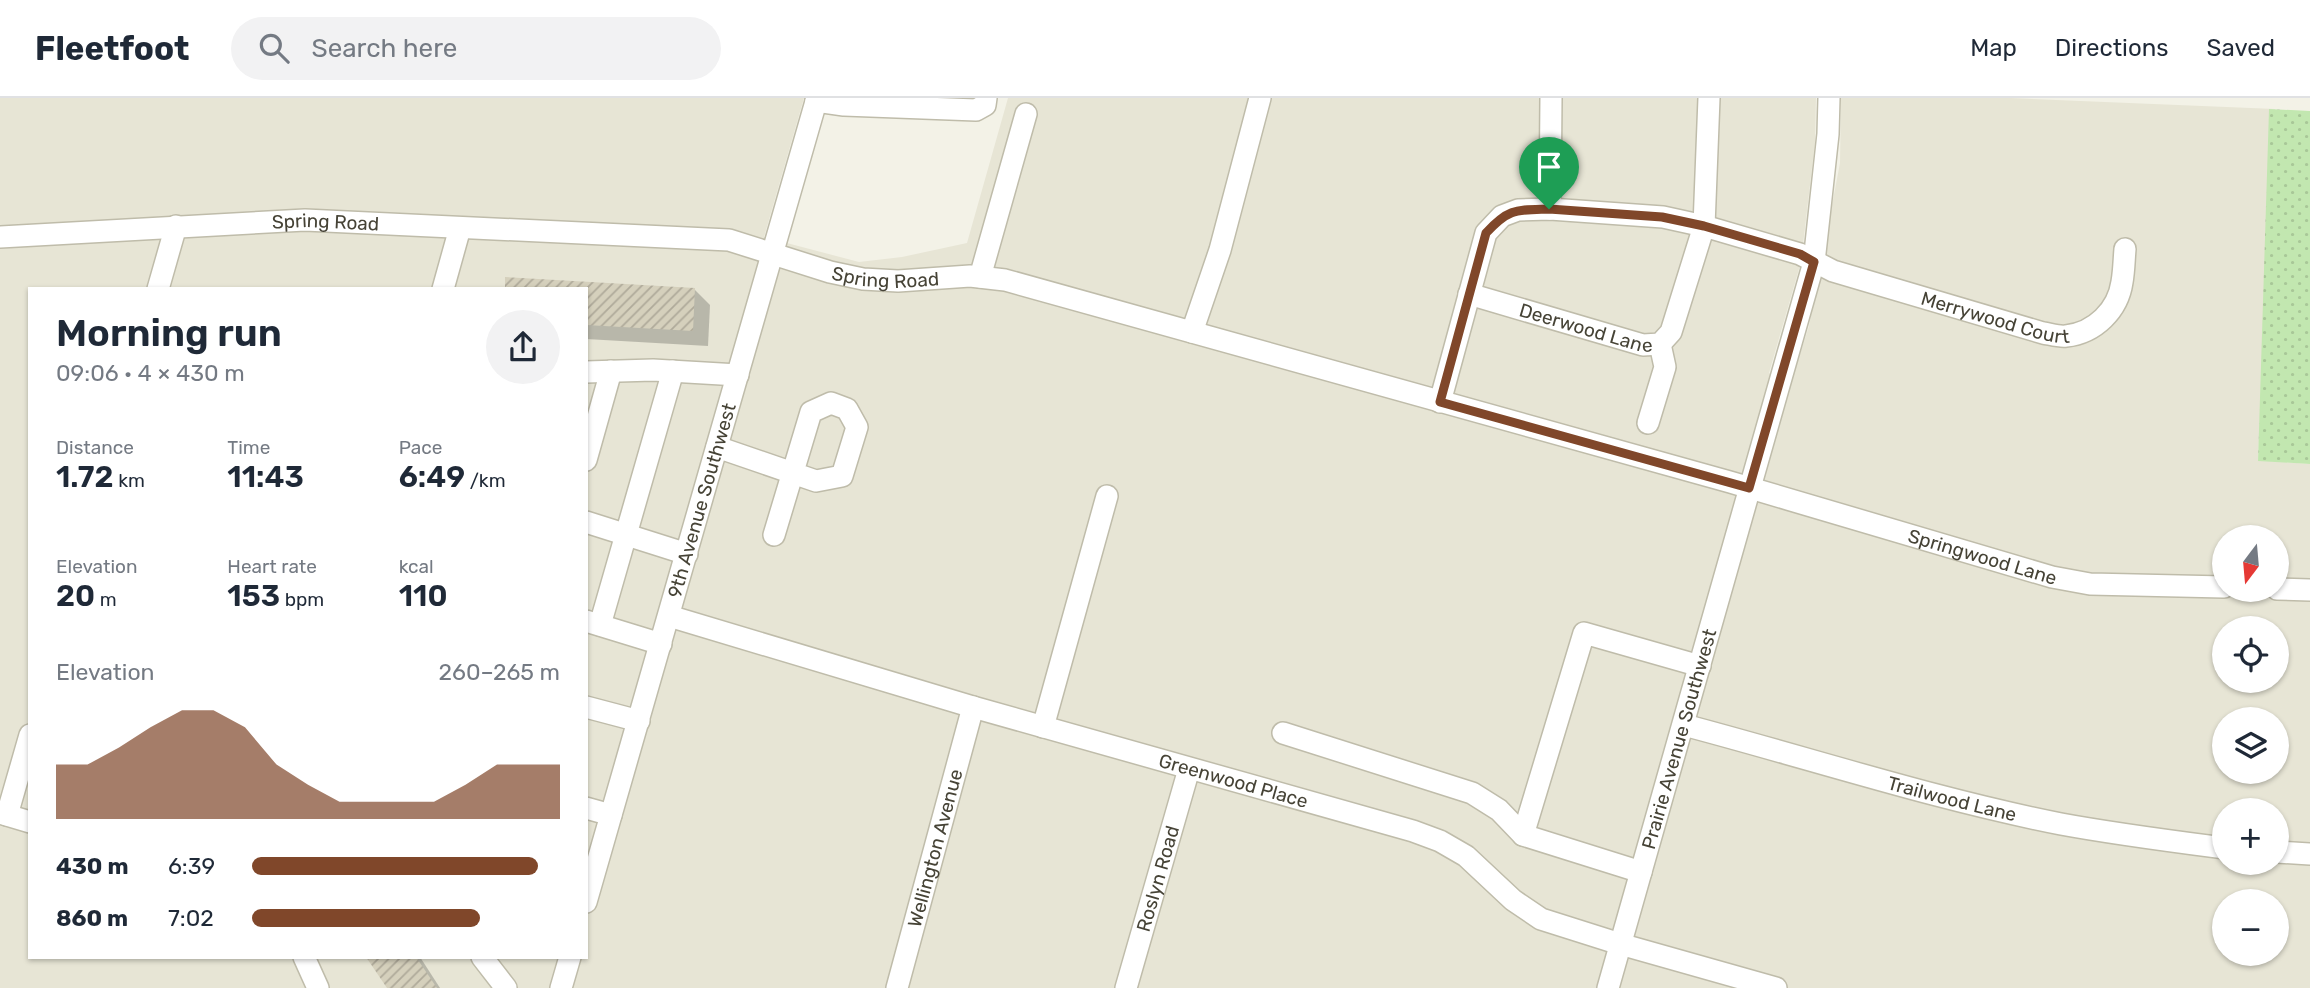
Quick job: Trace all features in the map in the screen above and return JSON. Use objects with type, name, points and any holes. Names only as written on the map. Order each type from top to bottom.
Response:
[{"type":"street","points":[[816,99],[844,106],[976,110],[985,105],[986,98]]},
{"type":"street","points":[[1192,332],[1220,250],[1260,98]]},
{"type":"street","points":[[1549,209],[1551,98]]},
{"type":"street","name":"Deerwood Lane","points":[[1469,294],[1643,345],[1660,344],[1671,332],[1704,226],[1709,98]]},
{"type":"street","name":"Prairie Avenue Southwest","points":[[1608,988],[1814,262],[1825,174],[1829,98]]},
{"type":"street","name":"9th Avenue Southwest","points":[[588,895],[816,99]]},
{"type":"street","points":[[980,277],[1026,114]]},
{"type":"street","name":"Merrywood Court","points":[[1440,402],[1486,233],[1502,216],[1518,210],[1549,209],[1662,217],[1704,226],[1800,254],[1833,271],[2031,329],[2064,336],[2082,332],[2101,322],[2115,305],[2122,284],[2125,249]]},
{"type":"street","name":"Spring Road","points":[[0,237],[305,220],[729,240],[830,272],[863,279],[898,281],[980,277],[1040,288],[1749,488]]},
{"type":"street","points":[[159,287],[176,226]]},
{"type":"street","points":[[444,287],[460,228]]},
{"type":"street","points":[[1648,424],[1665,367],[1660,344]]},
{"type":"street","points":[[588,453],[611,371]]},
{"type":"street","points":[[661,644],[593,623],[626,533],[673,371]]},
{"type":"street","points":[[588,372],[673,371],[738,375]]},
{"type":"street","points":[[718,447],[792,473],[774,535]]},
{"type":"street","name":"Springwood Lane","points":[[1749,488],[2052,577],[2090,584],[2212,587]]},
{"type":"street","points":[[1044,727],[1107,496]]},
{"type":"street","points":[[588,523],[687,554]]},
{"type":"street","points":[[2289,589],[2310,590]]},
{"type":"street","name":"Greenwood Place","points":[[669,616],[973,707],[1412,831],[1440,841],[1466,856],[1513,900],[1541,919],[1776,988]]},
{"type":"street","points":[[1523,835],[1584,633],[1700,666]]},
{"type":"street","name":"Wellington Avenue","points":[[897,988],[973,707]]},
{"type":"street","points":[[588,708],[639,721]]},
{"type":"street","name":"Trailwood Lane","points":[[1684,724],[1993,808],[2073,826],[2212,846]]},
{"type":"street","points":[[1283,733],[1472,793],[1499,810],[1523,835],[1641,873]]},
{"type":"street","points":[[28,741],[3,814],[28,821]]},
{"type":"street","name":"Roslyn Road","points":[[1126,988],[1189,769]]},
{"type":"street","points":[[588,809],[611,815]]},
{"type":"street","points":[[2289,853],[2310,854]]},
{"type":"street","points":[[305,959],[318,988]]},
{"type":"street","points":[[561,988],[569,959]]},
{"type":"shaded area","points":[[0,98],[804,98],[764,237],[859,262],[902,257],[967,243],[1008,98],[1816,98],[1815,142],[1801,262],[1769,373],[1791,382],[1809,326],[1840,163],[1841,98],[2011,98],[2275,109],[2258,460],[2310,464],[2310,988],[555,988],[563,959],[588,959],[588,869],[675,555],[588,858],[588,287],[28,287],[28,959],[559,959],[552,988],[0,988]]},
{"type":"green space","points":[[2269,109],[2310,111],[2310,464],[2258,461]]},
{"type":"building","points":[[505,277],[695,288],[693,331],[588,325],[588,287],[505,287]]},
{"type":"building","points":[[367,959],[417,959],[437,988],[387,988]]},
{"type":"route","points":[[1549,209],[1662,217],[1704,226],[1800,254],[1814,262],[1749,488],[1440,402],[1486,233],[1502,216],[1518,210],[1549,209]]}]
